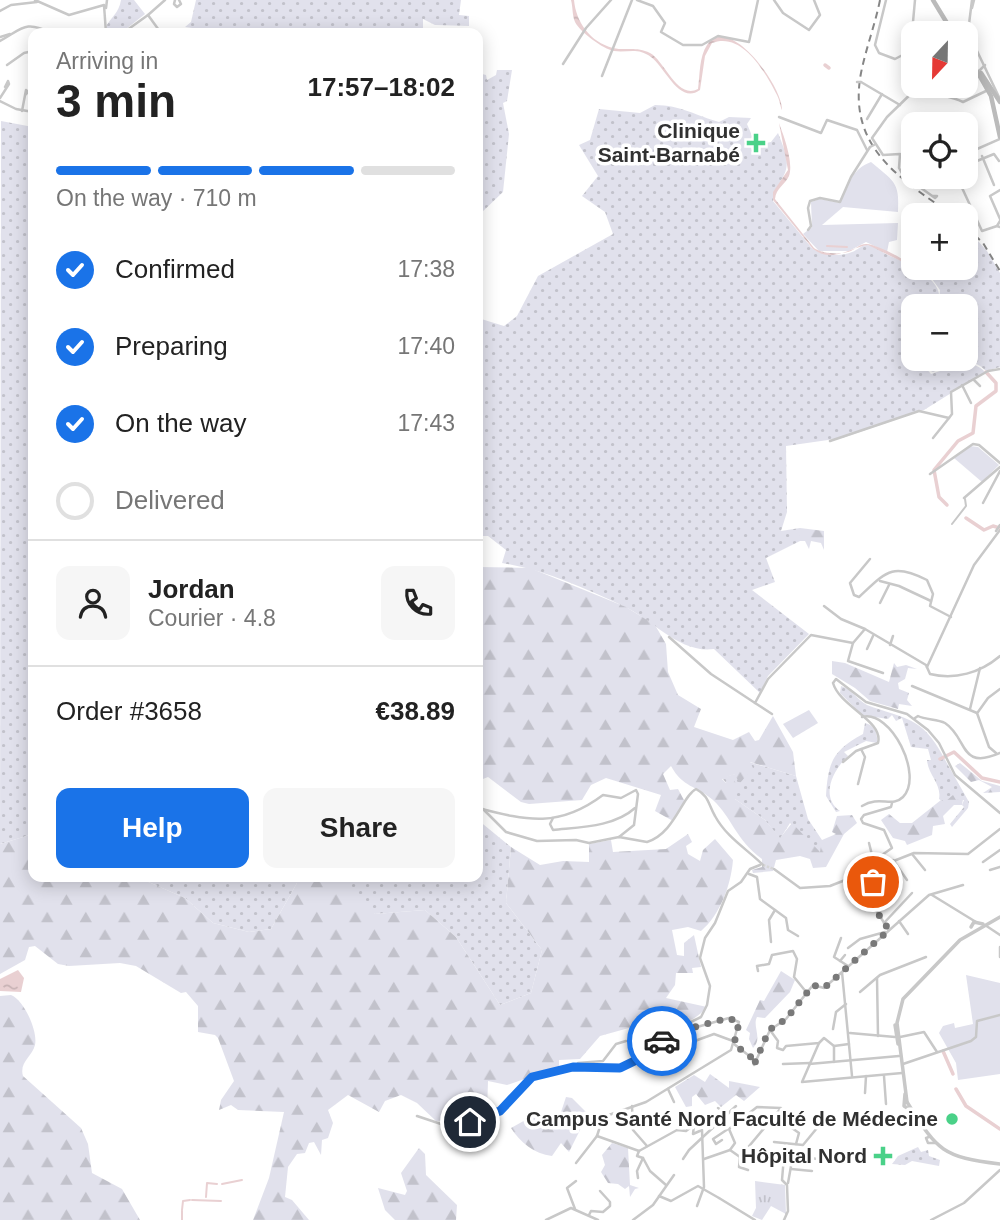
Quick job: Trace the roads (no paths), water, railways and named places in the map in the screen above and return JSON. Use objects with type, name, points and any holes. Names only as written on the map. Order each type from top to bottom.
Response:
[{"type":"main road","points":[[934,0],[948,21]]},
{"type":"main road","points":[[978,67],[987,86]]},
{"type":"main road","points":[[978,71],[998,109],[1000,138]]},
{"type":"main road","points":[[993,96],[1000,101]]},
{"type":"street","points":[[35,0],[74,16],[95,6],[103,9]]},
{"type":"street","points":[[105,28],[103,9],[107,0]]},
{"type":"street","points":[[129,28],[165,0]]},
{"type":"street","points":[[563,64],[586,28],[611,0]]},
{"type":"street","points":[[602,76],[634,0],[656,9],[665,23],[661,32],[680,44],[702,45],[718,36],[749,43],[758,0]]},
{"type":"street","points":[[774,0],[783,13],[809,30],[820,15],[814,0]]},
{"type":"street","points":[[886,0],[875,45],[879,53],[895,60],[901,57]]},
{"type":"street","points":[[913,21],[915,0]]},
{"type":"street","points":[[968,21],[974,0]]},
{"type":"street","points":[[0,11],[20,3],[40,3]]},
{"type":"street","points":[[148,15],[157,28]]},
{"type":"street","points":[[0,39],[29,26],[36,28]]},
{"type":"street","points":[[978,51],[1000,101]]},
{"type":"street","points":[[7,65],[28,52]]},
{"type":"street","points":[[980,70],[985,65]]},
{"type":"street","points":[[979,94],[987,86],[985,65]]},
{"type":"street","points":[[859,82],[900,105]]},
{"type":"street","points":[[5,87],[0,99],[28,112]]},
{"type":"street","points":[[867,120],[882,94]]},
{"type":"street","points":[[979,94],[993,96]]},
{"type":"street","points":[[22,111],[25,95]]},
{"type":"street","points":[[907,98],[873,136],[875,144],[882,155],[900,154],[899,168],[903,175],[933,196]]},
{"type":"street","points":[[779,117],[821,132],[827,120],[832,120],[857,130],[868,148]]},
{"type":"street","points":[[978,157],[1000,138]]},
{"type":"street","points":[[808,230],[811,226],[809,203],[816,198],[840,202],[868,148],[875,144]]},
{"type":"street","points":[[978,154],[995,154],[999,161]]},
{"type":"street","points":[[963,189],[982,231],[998,226],[1000,220],[990,197],[997,188],[981,154]]},
{"type":"street","points":[[933,438],[952,414],[949,394],[987,372],[1000,369]]},
{"type":"street","points":[[974,380],[980,386]]},
{"type":"street","points":[[962,385],[971,403]]},
{"type":"street","points":[[830,442],[919,411],[949,418]]},
{"type":"street","points":[[930,474],[973,444],[979,445],[1000,467]]},
{"type":"street","points":[[952,524],[966,506],[964,498],[1000,467]]},
{"type":"street","points":[[983,503],[1000,467]]},
{"type":"street","points":[[927,667],[974,565],[999,528]]},
{"type":"street","points":[[870,559],[850,586],[854,595],[859,597],[890,570],[903,568],[927,580],[933,594],[930,606],[951,617]]},
{"type":"street","points":[[878,581],[899,586],[931,601]]},
{"type":"street","points":[[880,603],[889,585]]},
{"type":"street","points":[[824,606],[841,619],[865,629],[927,667],[930,674],[949,678],[980,668],[1000,656]]},
{"type":"street","points":[[865,629],[853,643],[848,661],[883,673]]},
{"type":"street","points":[[755,703],[768,679],[811,635],[853,643]]},
{"type":"street","points":[[867,649],[874,635]]},
{"type":"street","points":[[890,645],[893,636]]},
{"type":"street","points":[[669,637],[711,674],[772,714]]},
{"type":"street","points":[[970,709],[980,668]]},
{"type":"street","points":[[843,762],[880,740],[877,728],[837,693],[834,682],[838,680],[866,702],[915,719],[936,738],[958,779],[1000,813]]},
{"type":"street","points":[[837,693],[840,685],[849,686]]},
{"type":"street","points":[[912,686],[977,713],[989,747],[999,754]]},
{"type":"street","points":[[977,713],[988,698],[1000,689]]},
{"type":"street","points":[[864,718],[869,716],[881,721],[904,753],[909,771],[908,788],[903,797],[892,803],[891,807],[864,815],[861,819],[863,823],[884,830],[892,847],[891,851],[878,857],[877,877],[864,891],[888,931]]},
{"type":"street","points":[[915,719],[918,716],[945,723],[971,756],[986,759],[999,754]]},
{"type":"street","points":[[858,784],[865,758],[861,749]]},
{"type":"street","points":[[416,1116],[442,1124],[477,1120],[500,1111],[532,1077],[573,1067],[620,1068],[653,1052],[668,1034],[695,1021],[706,1010],[710,986],[700,958],[705,938],[715,923],[728,891],[762,865],[733,841],[701,792],[696,789],[690,792],[680,814],[653,840],[635,842],[619,837]]},
{"type":"street","points":[[634,790],[638,794],[633,827],[619,837],[589,843],[576,840],[537,841],[506,832],[483,809],[524,820],[555,817],[579,813],[603,795],[621,797],[634,790]]},
{"type":"street","points":[[862,806],[878,799],[892,803]]},
{"type":"street","points":[[555,817],[550,824],[553,830],[600,824],[625,816],[635,808]]},
{"type":"street","points":[[774,869],[801,888],[830,886],[877,865],[912,854],[968,854],[1000,829]]},
{"type":"street","points":[[870,843],[877,865]]},
{"type":"street","points":[[983,862],[1000,850]]},
{"type":"street","points":[[912,854],[925,870]]},
{"type":"street","points":[[893,860],[907,880]]},
{"type":"street","points":[[990,870],[1000,867]]},
{"type":"street","points":[[748,874],[757,877],[760,899],[786,918],[788,930],[798,936]]},
{"type":"street","points":[[692,1042],[714,1034],[733,1042],[752,1058],[753,1066],[769,1030],[786,1019],[814,984],[823,989],[932,895],[963,885]]},
{"type":"street","points":[[883,923],[912,893]]},
{"type":"street","points":[[932,895],[977,925],[1000,935]]},
{"type":"street","points":[[771,942],[769,920],[775,910]]},
{"type":"street","points":[[930,1220],[964,1203],[1000,1170],[998,1163],[961,1157],[936,1144],[907,1104],[897,1009],[904,994],[977,925],[1000,915]]},
{"type":"street","points":[[899,921],[908,934]]},
{"type":"street","points":[[848,948],[860,939],[888,931]]},
{"type":"street","points":[[841,938],[834,956],[848,966]]},
{"type":"street","points":[[1000,947],[1000,957]]},
{"type":"street","points":[[758,971],[757,966],[769,964],[772,955],[793,951],[797,959],[794,977],[807,993]]},
{"type":"street","points":[[840,961],[845,955]]},
{"type":"street","points":[[860,992],[877,978],[926,957]]},
{"type":"street","points":[[842,972],[850,1033],[852,1078]]},
{"type":"street","points":[[877,978],[878,1036]]},
{"type":"street","points":[[833,1029],[836,1012],[846,1004]]},
{"type":"street","points":[[783,1064],[901,1058],[910,1062],[971,1041],[975,1038],[978,1020],[1000,1015]]},
{"type":"street","points":[[576,1163],[597,1136],[603,1117],[632,1107],[705,1068],[731,1050],[739,1023],[729,1018],[668,1034]]},
{"type":"street","points":[[769,1030],[778,1041],[777,1048],[783,1050],[786,1046],[819,1043]]},
{"type":"street","points":[[850,1033],[899,1036],[927,1033],[937,1052]]},
{"type":"street","points":[[899,1036],[907,1104]]},
{"type":"street","points":[[834,1062],[834,1046],[825,1038],[819,1043],[802,1082],[902,1073]]},
{"type":"street","points":[[592,1069],[578,1063],[603,1060],[615,1044],[626,1041]]},
{"type":"street","points":[[834,1046],[849,1044]]},
{"type":"street","points":[[884,1075],[886,1104]]},
{"type":"street","points":[[865,1093],[866,1076]]},
{"type":"street","points":[[667,1089],[674,1102]]},
{"type":"street","points":[[683,1159],[736,1106]]},
{"type":"street","points":[[632,1107],[633,1130],[647,1146]]},
{"type":"street","points":[[722,1140],[716,1143],[713,1139],[757,1107],[781,1108],[740,1157],[739,1167],[748,1170]]},
{"type":"street","points":[[718,1108],[728,1114]]},
{"type":"street","points":[[795,1146],[800,1135],[789,1126],[797,1115],[801,1117]]},
{"type":"street","points":[[774,1142],[803,1145],[822,1122]]},
{"type":"street","points":[[666,1185],[650,1171],[643,1158],[637,1156],[639,1151],[677,1129],[686,1131],[694,1125],[692,1133],[701,1129],[704,1136],[706,1157],[697,1206]]},
{"type":"street","points":[[706,1157],[715,1158],[730,1150],[735,1143],[729,1129]]},
{"type":"street","points":[[597,1136],[639,1151]]},
{"type":"street","points":[[785,1144],[782,1180],[788,1185]]},
{"type":"street","points":[[730,1150],[740,1157]]},
{"type":"street","points":[[759,1160],[760,1154],[782,1158]]},
{"type":"street","points":[[784,1220],[788,1211],[788,1185],[794,1154],[817,1159]]},
{"type":"street","points":[[769,1165],[770,1156]]},
{"type":"street","points":[[638,1178],[637,1171],[643,1158]]},
{"type":"street","points":[[790,1169],[812,1171]]},
{"type":"street","points":[[633,1220],[659,1196],[674,1175]]},
{"type":"street","points":[[575,1209],[567,1188],[576,1181]]},
{"type":"street","points":[[659,1196],[671,1200],[702,1187]]},
{"type":"street","points":[[702,1187],[755,1220]]},
{"type":"street","points":[[589,1215],[591,1211],[603,1212],[610,1206],[610,1202],[600,1191]]},
{"type":"street","points":[[546,1220],[569,1209],[575,1209],[598,1220]]},
{"type":"water","points":[[571,0],[574,0],[581,23],[597,41],[613,48],[650,53],[678,85],[691,91],[698,89],[701,61],[707,45],[717,37],[728,38],[741,45],[765,71],[780,99],[782,110],[777,95],[760,66],[734,43],[712,43],[705,56],[700,90],[685,93],[646,54],[609,50],[598,44],[575,22]]},
{"type":"water","points":[[779,123],[790,170],[775,199],[814,248],[827,253],[842,253],[827,255],[813,249],[773,200],[773,192],[788,170]]},
{"type":"water","points":[[870,244],[898,257],[901,261],[868,245],[855,249],[860,245]]},
{"type":"water","points":[[18,970],[24,978],[21,992],[0,991],[0,979]]},
{"type":"waterway","points":[[825,65],[829,68]]},
{"type":"waterway","points":[[827,246],[847,247]]},
{"type":"waterway","points":[[947,505],[939,497],[934,470],[958,441],[973,433],[976,406],[996,391],[996,383],[986,372]]},
{"type":"waterway","points":[[966,518],[984,530],[993,526],[1000,528]]},
{"type":"waterway","points":[[940,759],[954,752],[982,778],[1000,782]]},
{"type":"waterway","points":[[943,1051],[953,1074]]},
{"type":"waterway","points":[[956,1089],[966,1106],[1000,1129]]},
{"type":"waterway","points":[[222,1184],[242,1180]]},
{"type":"waterway","points":[[206,1197],[207,1183],[217,1184]]},
{"type":"waterway","points":[[182,1210],[183,1201],[190,1200]]},
{"type":"waterway","points":[[192,1200],[221,1201]]},
{"type":"waterway","points":[[182,1211],[182,1220]]},
{"type":"tunnel","points":[[763,865],[774,869]]},
{"type":"railway","points":[[880,0],[861,73],[859,99],[862,121],[870,141],[882,158],[897,174],[936,203]]},
{"type":"railway","points":[[978,238],[1000,271]]},
{"type":"place","name":"Clinique Saint-Barnabé","points":[[756,143]]},
{"type":"place","name":"Campus Santé Nord Faculté de Médecine","points":[[952,1119]]},
{"type":"place","name":"Hôpital Nord","points":[[883,1156]]}]
